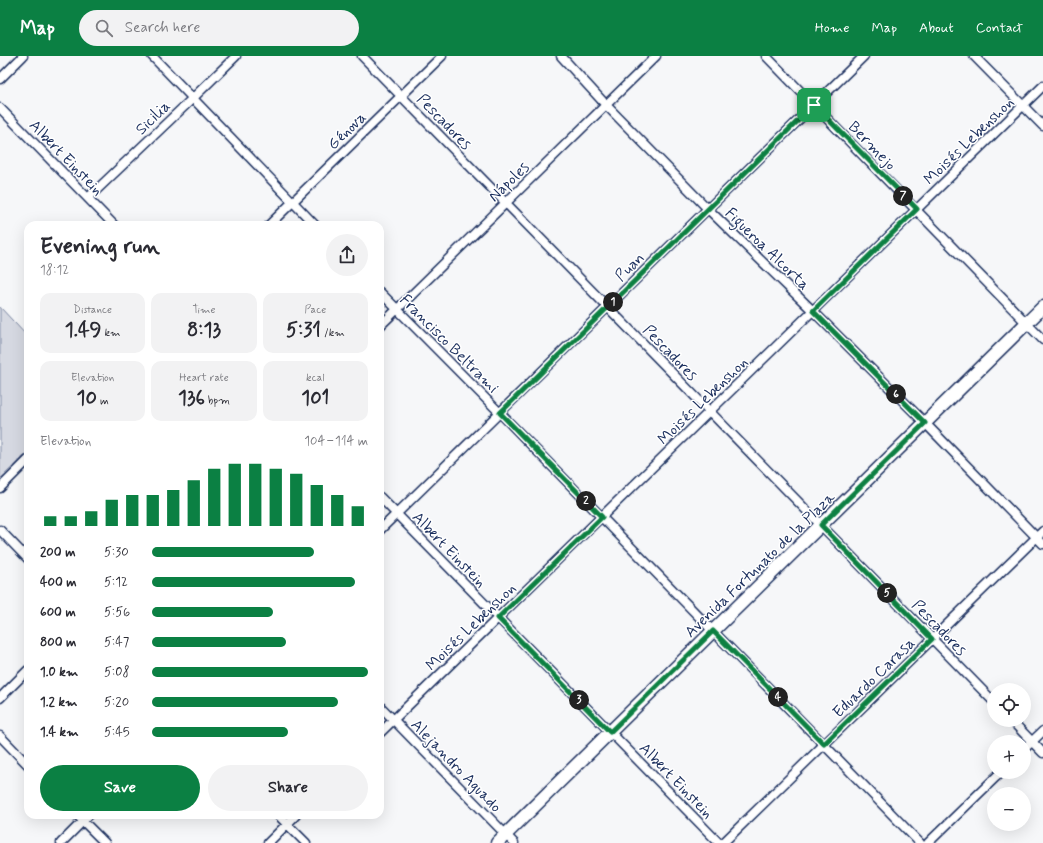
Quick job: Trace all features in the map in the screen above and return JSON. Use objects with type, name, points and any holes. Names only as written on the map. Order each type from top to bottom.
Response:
[{"type":"main road","name":"Avenida Fortunato de la Plaza","points":[[505,840],[610,732],[1043,307]]},
{"type":"street","points":[[0,79],[23,56]]},
{"type":"street","points":[[152,56],[311,221]]},
{"type":"street","name":"Sicilia","points":[[88,198],[236,56]]},
{"type":"street","name":"Pescadores","points":[[362,56],[987,695]]},
{"type":"street","name":"Génova","points":[[273,221],[442,56]]},
{"type":"street","name":"Figueroa Alcorta","points":[[561,56],[606,105],[708,209],[813,311],[1043,544]]},
{"type":"street","name":"Nápoles","points":[[384,322],[656,56]]},
{"type":"street","name":"Bermejo","points":[[766,56],[917,209],[1043,340]]},
{"type":"street","name":"Puan","points":[[384,526],[864,56]]},
{"type":"street","points":[[974,56],[1043,126]]},
{"type":"street","name":"Moisés Lebenshon","points":[[384,730],[1043,86]]},
{"type":"street","name":"Albert Einstein","points":[[0,108],[110,221]]},
{"type":"street","name":"Francisco Beltrami","points":[[384,296],[920,843]]},
{"type":"street","points":[[0,488],[24,464]]},
{"type":"street","name":"Albert Einstein","points":[[384,501],[719,843]]},
{"type":"street","points":[[0,530],[24,555]]},
{"type":"street","name":"Eduardo Carasa","points":[[723,843],[1043,531]]},
{"type":"street","points":[[0,698],[24,674]]},
{"type":"street","name":"Alejandro Aguado","points":[[384,710],[505,840]]},
{"type":"street","points":[[1018,727],[1043,753]]},
{"type":"street","points":[[1032,742],[1043,731]]},
{"type":"street","points":[[0,736],[24,761]]},
{"type":"street","points":[[928,843],[994,779]]},
{"type":"street","points":[[61,843],[79,819]]},
{"type":"street","points":[[81,819],[105,843]]},
{"type":"street","points":[[282,819],[306,843]]},
{"type":"street","points":[[268,843],[292,819]]},
{"type":"shaded area","points":[[0,307],[24,333],[24,456],[0,479]]},
{"type":"route","points":[[814,105],[917,209],[813,311],[925,423],[821,525],[932,639],[824,744],[713,631],[610,732],[498,618],[602,517],[500,413],[814,105]]}]
